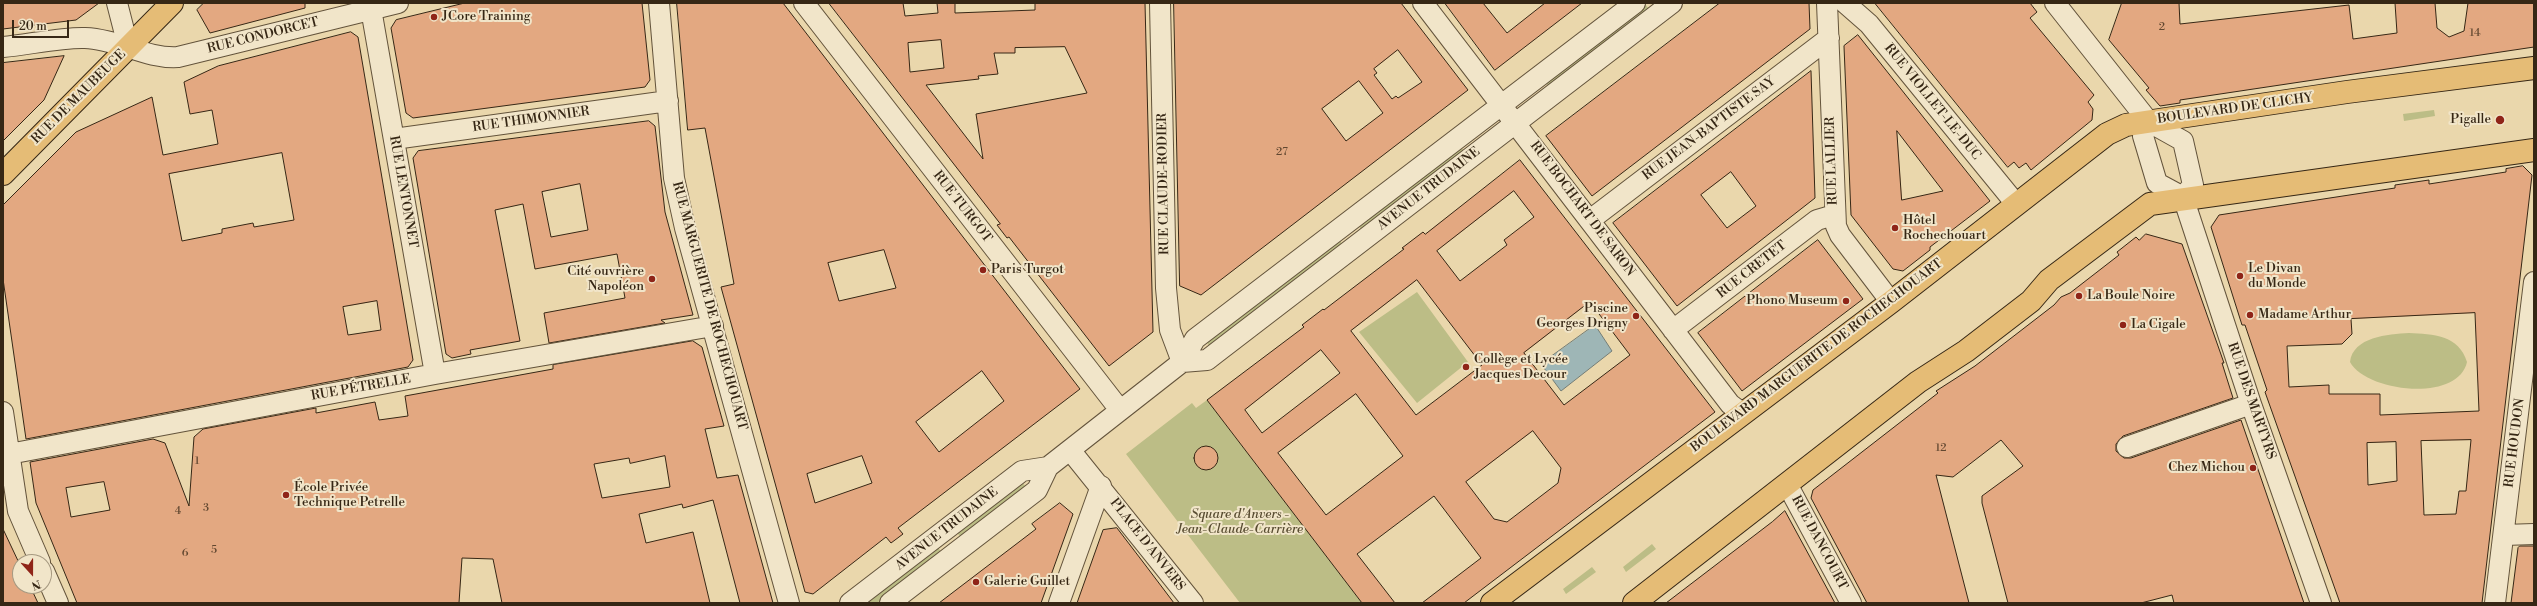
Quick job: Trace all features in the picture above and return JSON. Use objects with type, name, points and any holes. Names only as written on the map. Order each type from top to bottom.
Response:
[{"type":"main road","name":"RUE DE MAUBEUGE","points":[[3,174],[172,3]]},
{"type":"main road","name":"BOULEVARD DE CLICHY","points":[[2149,122],[2347,92],[2534,68]]},
{"type":"main road","name":"BOULEVARD MARGUERITE DE ROCHECHOUART","points":[[1492,603],[1890,302],[2107,134],[2126,125],[2149,122]]},
{"type":"main road","points":[[1634,603],[1918,382],[1956,359],[2031,302],[2049,280],[2150,204],[2183,197],[2534,150]]},
{"type":"street","points":[[117,3],[128,46]]},
{"type":"street","name":"RUE CONDORCET","points":[[3,48],[85,38],[128,46],[152,55],[178,57],[398,3]]},
{"type":"street","name":"RUE MARGUERITE DE ROCHECHOUART","points":[[659,3],[674,178],[789,603]]},
{"type":"street","name":"RUE TURGOT","points":[[804,3],[1120,410]]},
{"type":"street","name":"RUE CLAUDE-RODIER","points":[[1160,3],[1166,288],[1170,330],[1182,362]]},
{"type":"street","name":"RUE BOCHART DE SARON","points":[[1423,3],[1730,404],[1742,413]]},
{"type":"street","name":"AVENUE TRUDAINE","points":[[890,603],[1037,490],[1048,467],[1182,362],[1195,339],[1635,3]]},
{"type":"street","name":"AVENUE TRUDAINE","points":[[1182,362],[1207,360],[1672,3]]},
{"type":"street","name":"RUE LALLIER","points":[[1827,3],[1834,216],[1840,235],[1890,302]]},
{"type":"street","name":"RUE VIOLLET-LE-DUC","points":[[1844,3],[1869,24],[2016,204]]},
{"type":"street","points":[[2055,3],[2149,122],[2143,136],[2157,183],[2183,197]]},
{"type":"street","name":"RUE LENTONNET","points":[[371,10],[435,374]]},
{"type":"street","name":"RUE JEAN-BAPTISTE SAY","points":[[1590,220],[1829,38]]},
{"type":"street","name":"RUE THIMONNIER","points":[[394,139],[668,101]]},
{"type":"street","name":"BOULEVARD DE CLICHY","points":[[2149,122],[2183,141],[2193,185],[2183,197]]},
{"type":"street","name":"RUE DES MARTYRS","points":[[2183,197],[2251,404],[2321,603]]},
{"type":"street","name":"RUE CRETET","points":[[1673,330],[1817,220],[1834,216]]},
{"type":"street","name":"RUE HOUDON","points":[[2495,603],[2534,282]]},
{"type":"street","name":"RUE PÉTRELLE","points":[[9,454],[435,374],[713,326]]},
{"type":"street","points":[[2127,447],[2251,404]]},
{"type":"street","points":[[3,412],[18,511],[37,554]]},
{"type":"street","name":"PLACE D'ANVERS","points":[[1070,450],[1101,486],[1193,603]]},
{"type":"street","name":"AVENUE TRUDAINE","points":[[850,603],[1022,470],[1048,467]]},
{"type":"street","name":"RUE DANCOURT","points":[[1787,484],[1851,603]]},
{"type":"street","points":[[1060,603],[1101,486]]},
{"type":"street","points":[[2504,535],[2534,534]]},
{"type":"street","points":[[52,589],[58,603]]},
{"type":"green space","points":[[1644,3],[1650,10],[1549,87],[1543,80]]},
{"type":"green space","points":[[2434,110],[2435,116],[2404,121],[2403,114]]},
{"type":"green space","points":[[1459,145],[1465,152],[1362,230],[1357,224]]},
{"type":"green space","points":[[1338,238],[1343,245],[1210,347],[1205,340]]},
{"type":"green space","points":[[1417,292],[1468,362],[1417,403],[1359,332]]},
{"type":"green space","points":[[2409,333],[2436,335],[2451,341],[2458,346],[2467,362],[2460,375],[2447,384],[2430,388],[2411,389],[2392,386],[2374,380],[2359,372],[2350,362],[2353,354],[2364,342],[2373,338],[2391,334]]},
{"type":"green space","name":"Square d'Anvers - Jean-Claude-Carrière","points":[[1207,400],[1362,603],[1240,603],[1126,454],[1192,403],[1196,408]]},
{"type":"green space","points":[[1021,481],[1027,488],[961,538],[956,531]]},
{"type":"green space","points":[[1652,544],[1656,549],[1626,572],[1623,567]]},
{"type":"green space","points":[[937,546],[942,553],[877,603],[863,603]]},
{"type":"green space","points":[[1592,567],[1596,572],[1566,594],[1563,589]]},
{"type":"water","points":[[1595,325],[1612,351],[1561,391],[1541,364]]},
{"type":"building","points":[[3,3],[99,3],[76,20],[3,29]]},
{"type":"building","points":[[204,3],[305,3],[305,8],[210,33],[197,10]]},
{"type":"building","points":[[465,3],[642,3],[650,80],[645,87],[413,118],[406,113],[391,28],[396,20]]},
{"type":"building","points":[[677,3],[783,3],[1080,389],[898,528],[903,534],[891,543],[886,537],[813,594],[805,592],[721,287],[734,284],[705,128],[688,130]],"holes":[[[884,250],[896,288],[839,301],[828,263]],[[982,371],[1004,401],[939,452],[916,422]],[[862,456],[872,483],[815,503],[807,474]]]},
{"type":"building","points":[[829,3],[903,3],[905,16],[938,13],[937,3],[955,3],[955,13],[1035,10],[1035,3],[1145,3],[1153,332],[1109,366],[1009,237],[1007,238],[997,225],[1000,224]],"holes":[[[941,40],[944,68],[910,72],[908,43]],[[1065,47],[1087,93],[976,114],[983,159],[926,85],[979,79],[978,76],[998,74],[994,53],[1015,53],[1015,48]]]},
{"type":"building","points":[[1174,3],[1401,3],[1468,90],[1201,295],[1180,286]],"holes":[[[1398,50],[1422,82],[1398,98],[1396,96],[1392,99],[1374,75],[1377,73],[1374,69]],[[1359,81],[1383,113],[1346,141],[1322,109]]]},
{"type":"building","points":[[1445,3],[1483,3],[1507,33],[1545,3],[1582,3],[1495,70]]},
{"type":"building","points":[[1720,3],[1809,3],[1810,29],[1592,196],[1546,136]]},
{"type":"building","points":[[1875,3],[2030,3],[2037,12],[2030,18],[2094,95],[2088,102],[2093,109],[2092,120],[2031,170],[2026,163],[2019,168],[2014,162],[2008,167]]},
{"type":"building","points":[[2122,3],[2179,3],[2180,24],[2349,5],[2353,39],[2397,33],[2395,3],[2435,3],[2437,28],[2449,37],[2464,31],[2468,3],[2534,3],[2534,47],[2180,100],[2180,103],[2160,106],[2146,90],[2149,88],[2109,40]]},
{"type":"building","points":[[351,32],[358,37],[413,360],[408,367],[26,439],[3,279],[3,205],[76,132],[152,97],[163,155],[218,144],[212,110],[190,114],[184,82],[218,66]],"holes":[[[282,153],[294,220],[254,227],[253,223],[222,229],[222,233],[182,241],[169,174]],[[377,301],[381,330],[348,335],[343,307]]]},
{"type":"building","points":[[1858,35],[1990,201],[1930,247],[1930,250],[1903,271],[1893,269],[1851,215],[1844,46]],"holes":[[[1897,131],[1943,191],[1902,200]]]},
{"type":"building","points":[[64,56],[44,100],[3,141],[3,63]]},
{"type":"building","points":[[1811,71],[1815,198],[1677,306],[1613,223]],"holes":[[[1731,172],[1756,206],[1727,228],[1701,195]]]},
{"type":"building","points":[[649,121],[655,126],[665,212],[693,315],[661,320],[665,323],[549,343],[544,313],[625,298],[617,254],[535,269],[523,204],[495,210],[520,341],[470,350],[471,354],[452,358],[446,354],[413,158],[418,151]],"holes":[[[580,184],[588,230],[551,237],[542,192]]]},
{"type":"building","name":"Collège et Lycée Jacques Decour","points":[[1520,160],[1715,412],[1464,603],[1422,603],[1481,558],[1434,496],[1357,554],[1395,603],[1362,603],[1207,400],[1304,327],[1302,325],[1404,249],[1402,248],[1423,232],[1425,234]],"holes":[[[1514,191],[1534,217],[1504,240],[1507,245],[1460,281],[1437,251]],[[1417,280],[1482,365],[1416,415],[1351,331]],[[1590,302],[1630,355],[1564,405],[1524,353]],[[1321,350],[1340,373],[1262,433],[1245,410]],[[1356,394],[1403,456],[1326,515],[1278,453]],[[1533,431],[1561,468],[1558,483],[1507,522],[1494,519],[1466,482]]]},
{"type":"building","points":[[2523,166],[2532,175],[2482,603],[2340,603],[2265,392],[2267,390],[2245,325],[2242,325],[2211,227],[2219,215],[2395,188],[2395,185],[2429,180],[2429,184],[2506,172],[2506,169]],"holes":[[[2475,313],[2479,411],[2380,415],[2380,394],[2329,394],[2329,385],[2289,387],[2287,346],[2342,344],[2352,334],[2351,319]],[[2471,440],[2466,491],[2459,491],[2456,514],[2424,515],[2421,441]],[[2396,442],[2397,481],[2368,485],[2367,443]]]},
{"type":"building","points":[[2146,234],[2182,244],[2224,363],[2222,363],[2233,398],[2123,436],[2116,444],[2116,451],[2124,458],[2131,458],[2241,420],[2304,603],[2174,603],[2172,595],[2141,603],[2008,603],[1982,503],[1982,496],[2023,466],[2001,440],[1953,477],[1936,475],[1969,603],[1867,603],[1811,498],[1813,490],[1938,393],[1936,391],[1975,366],[2054,305],[2061,297],[2070,293],[2119,255],[2117,252],[2136,237],[2139,240]]},
{"type":"building","points":[[1818,240],[1863,299],[1742,391],[1698,333]]},
{"type":"building","points":[[693,341],[702,347],[724,426],[705,429],[717,478],[738,475],[773,603],[740,603],[713,500],[683,508],[682,504],[639,514],[646,543],[693,532],[710,603],[502,603],[493,559],[462,558],[459,603],[77,603],[36,503],[30,462],[153,439],[165,443],[189,506],[194,437],[203,429],[316,408],[316,413],[375,402],[379,420],[408,416],[405,396],[553,369],[553,365]],"holes":[[[665,456],[670,487],[602,498],[594,464],[629,458],[630,463]],[[104,482],[110,510],[71,517],[66,488]]]},
{"type":"building","points":[[1206,446],[1215,449],[1218,458],[1215,467],[1206,470],[1197,467],[1194,458],[1197,449]]},
{"type":"building","points":[[1060,503],[1073,514],[1041,603],[939,603],[1036,529],[1032,524]]},
{"type":"building","points":[[1785,511],[1835,603],[1666,603],[1772,522]]},
{"type":"building","points":[[1117,528],[1174,603],[1077,603],[1103,530]]},
{"type":"building","points":[[3,529],[15,554],[12,554],[12,594],[34,594],[38,603],[3,603]]},
{"type":"building","points":[[2520,546],[2534,546],[2534,603],[2511,603],[2518,548]]},
{"type":"place","name":"JCore Training","points":[[434,17]]},
{"type":"place","name":"Pigalle","points":[[2500,120]]},
{"type":"place","name":"Hôtel Rochechouart","points":[[1895,228]]},
{"type":"place","name":"Paris Turgot","points":[[983,270]]},
{"type":"place","name":"Le Divan du Monde","points":[[2240,276]]},
{"type":"place","name":"Cité ouvrière Napoléon","points":[[652,279]]},
{"type":"place","name":"La Boule Noire","points":[[2079,296]]},
{"type":"place","name":"Phono Museum","points":[[1846,301]]},
{"type":"place","name":"Madame Arthur","points":[[2250,315]]},
{"type":"place","name":"Piscine Georges Drigny","points":[[1636,316]]},
{"type":"place","name":"La Cigale","points":[[2123,325]]},
{"type":"place","name":"Collège et Lycée Jacques Decour","points":[[1466,367]]},
{"type":"place","name":"Chez Michou","points":[[2253,468]]},
{"type":"place","name":"École Privée Technique Petrelle","points":[[286,495]]},
{"type":"place","name":"Galerie Guillet","points":[[976,582]]}]
